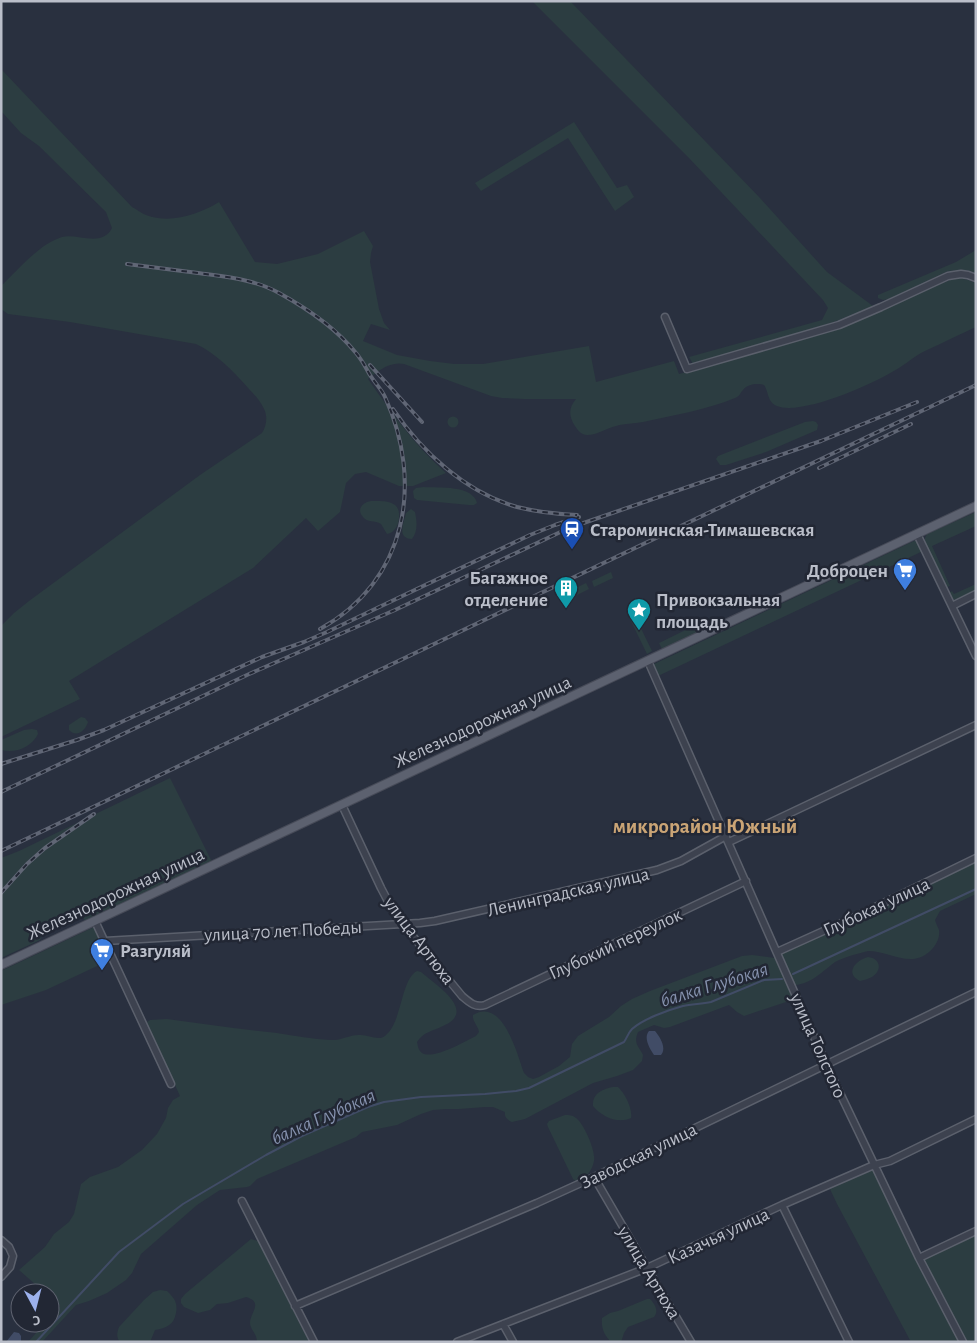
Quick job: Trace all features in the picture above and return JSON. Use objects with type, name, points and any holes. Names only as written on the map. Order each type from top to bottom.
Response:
[{"type":"main road","name":"Железнодорожная улица","points":[[1,965],[976,506]]},
{"type":"street","points":[[666,317],[687,369],[832,327],[948,276],[968,274],[976,278]]},
{"type":"street","points":[[917,534],[976,656]]},
{"type":"street","points":[[952,606],[976,594]]},
{"type":"street","name":"улица Толстого","points":[[648,661],[826,1064],[919,1258],[964,1342]]},
{"type":"street","name":"Ленинградская улица","points":[[402,923],[461,916],[657,870],[681,861],[976,725]]},
{"type":"street","name":"улица Артюха","points":[[342,805],[381,888],[402,923],[462,996],[476,1006],[485,1005]]},
{"type":"street","name":"Глубокая улица","points":[[777,952],[861,914],[976,858]]},
{"type":"street","name":"Глубокий переулок","points":[[485,1005],[746,881]]},
{"type":"street","points":[[95,921],[171,1084]]},
{"type":"street","name":"улица 70 лет Победы","points":[[105,941],[402,923]]},
{"type":"street","name":"Заводская улица","points":[[295,1306],[594,1177],[976,992]]},
{"type":"street","name":"Казачья улица","points":[[457,1342],[647,1268],[782,1205],[874,1165],[890,1161],[976,1119]]},
{"type":"street","name":"улица Артюха","points":[[594,1177],[691,1342]]},
{"type":"street","points":[[242,1201],[314,1342]]},
{"type":"street","points":[[782,1205],[848,1342]]},
{"type":"street","points":[[919,1258],[976,1230]]},
{"type":"street","points":[[1,1240],[9,1247],[13,1256],[10,1267],[1,1277]]},
{"type":"street","points":[[503,1324],[513,1342]]},
{"type":"shaded area","points":[[532,1],[570,1],[760,198],[827,272],[873,306],[834,322],[693,364],[689,357],[822,320],[828,308],[823,300],[689,158]]},
{"type":"shaded area","points":[[1,69],[132,207],[146,215],[165,219],[184,217],[202,211],[219,202],[255,262],[277,264],[318,254],[364,231],[373,246],[370,262],[379,309],[384,323],[390,330],[371,324],[363,341],[397,355],[454,364],[483,364],[589,346],[596,382],[674,361],[679,374],[837,329],[950,280],[959,278],[976,283],[976,327],[923,352],[882,378],[835,398],[818,403],[802,407],[788,408],[777,406],[770,399],[764,385],[753,384],[747,386],[737,397],[713,406],[643,422],[619,425],[587,435],[579,431],[572,419],[570,412],[576,399],[525,399],[491,396],[404,364],[389,365],[368,379],[414,440],[446,473],[413,486],[399,486],[366,472],[355,474],[346,483],[340,512],[318,531],[306,518],[253,568],[69,681],[80,699],[1,737],[1,626],[29,601],[200,475],[262,433],[265,427],[266,413],[255,395],[231,369],[196,344],[70,322],[8,314],[1,309],[1,286],[45,245],[53,240],[68,236],[96,239],[108,234],[112,228],[106,212],[39,146],[21,133],[1,111]]},
{"type":"shaded area","points":[[574,122],[617,188],[627,185],[634,197],[615,211],[568,138],[481,191],[475,183]]},
{"type":"shaded area","points":[[976,250],[976,273],[966,270],[948,271],[889,299],[883,300],[878,298],[878,295],[956,262]]},
{"type":"shaded area","points":[[453,416],[459,422],[453,428],[447,422]]},
{"type":"shaded area","points":[[813,421],[818,425],[817,430],[766,452],[726,465],[720,465],[716,459],[718,456],[805,422]]},
{"type":"shaded area","points":[[416,488],[462,490],[474,497],[477,503],[469,505],[417,500],[414,498],[413,491]]},
{"type":"shaded area","points":[[371,501],[390,502],[397,508],[399,517],[397,526],[391,533],[387,534],[381,524],[365,519],[361,514],[361,506]]},
{"type":"shaded area","points":[[411,509],[415,512],[417,523],[412,539],[404,536],[402,529],[406,513]]},
{"type":"shaded area","points":[[976,512],[976,526],[932,546],[950,586],[946,587],[925,543],[925,538],[927,534]]},
{"type":"shaded area","points":[[917,541],[923,551],[658,676],[652,665]]},
{"type":"shaded area","points":[[611,572],[613,578],[594,587],[592,581]]},
{"type":"shaded area","points":[[586,583],[589,589],[573,597],[570,591]]},
{"type":"shaded area","points":[[976,584],[976,592],[957,600],[952,599],[949,593],[952,591],[954,594]]},
{"type":"shaded area","points":[[633,612],[652,651],[647,654],[628,615]]},
{"type":"shaded area","points":[[710,618],[713,626],[663,651],[659,643]]},
{"type":"shaded area","points":[[81,717],[85,718],[88,722],[83,731],[75,733],[69,730],[69,725]]},
{"type":"shaded area","points":[[24,730],[37,730],[38,734],[32,743],[17,750],[1,750],[1,740]]},
{"type":"shaded area","points":[[170,778],[212,862],[85,921],[82,915],[44,932],[40,940],[1,958],[1,858]]},
{"type":"shaded area","points":[[976,862],[976,894],[940,911],[935,920],[939,930],[938,940],[925,955],[910,959],[866,951],[837,961],[812,980],[795,985],[781,953]]},
{"type":"shaded area","points":[[94,927],[110,960],[46,990],[1,1005],[1,971]]},
{"type":"shaded area","points":[[752,955],[775,958],[793,998],[792,1000],[744,1016],[729,1005],[670,1027],[664,1028],[654,1025],[638,1032],[636,1042],[643,1055],[642,1061],[633,1070],[593,1083],[525,1119],[512,1122],[506,1118],[505,1112],[493,1107],[433,1110],[397,1125],[362,1132],[356,1137],[257,1179],[250,1186],[220,1190],[197,1205],[141,1254],[132,1273],[126,1280],[107,1293],[76,1305],[60,1322],[60,1283],[34,1283],[19,1270],[45,1247],[54,1234],[69,1222],[74,1214],[81,1184],[90,1177],[118,1167],[142,1150],[157,1134],[173,1100],[180,1096],[148,1026],[147,1022],[150,1020],[167,1019],[324,1040],[338,1040],[357,1035],[380,1038],[391,1029],[404,991],[417,971],[421,972],[451,998],[456,1013],[453,1020],[419,1039],[417,1042],[418,1048],[422,1053],[427,1055],[441,1052],[476,1036],[479,1032],[473,1015],[484,1012],[493,1014],[507,1030],[524,1073],[533,1079],[559,1066],[570,1057],[572,1044],[578,1036],[609,1017],[632,999],[742,956]]},
{"type":"shaded area","points":[[868,957],[877,962],[879,965],[878,971],[872,977],[860,981],[855,978],[852,971],[859,961]]},
{"type":"shaded area","points":[[618,1087],[626,1097],[630,1106],[631,1118],[616,1120],[601,1113],[593,1106],[596,1095],[605,1089]]},
{"type":"shaded area","points":[[565,1115],[572,1116],[579,1121],[589,1138],[593,1151],[594,1161],[592,1168],[586,1176],[577,1182],[573,1179],[547,1124],[549,1121]]},
{"type":"shaded area","points":[[873,1170],[916,1259],[960,1342],[911,1342],[837,1204],[830,1189]]},
{"type":"shaded area","points":[[976,1234],[976,1342],[967,1342],[924,1259]]},
{"type":"shaded area","points":[[251,1239],[258,1241],[260,1244],[308,1340],[307,1342],[257,1342],[250,1323],[255,1305],[251,1299],[246,1297],[228,1303],[217,1304],[210,1310],[198,1313],[184,1307],[181,1303],[181,1299],[185,1294]]},
{"type":"shaded area","points":[[167,1291],[176,1303],[175,1317],[171,1323],[166,1327],[155,1330],[150,1342],[120,1342],[117,1334],[119,1327],[144,1300],[153,1292]]},
{"type":"shaded area","points":[[650,1299],[656,1308],[654,1317],[628,1327],[621,1342],[611,1342],[606,1337],[602,1318]]},
{"type":"shaded area","points":[[36,1333],[50,1333],[42,1342],[28,1342]]},
{"type":"water","points":[[649,1031],[655,1031],[661,1039],[663,1052],[661,1055],[654,1055],[649,1047],[647,1034]]},
{"type":"water","points":[[13,1333],[19,1333],[21,1336],[21,1341],[6,1342]]},
{"type":"waterway","name":"балка Глубокая","points":[[793,974],[976,889]]},
{"type":"waterway","name":"балка Глубокая","points":[[36,1342],[119,1252],[183,1204],[302,1136],[368,1107],[384,1102],[421,1097],[485,1094],[529,1088],[624,1042],[632,1029],[656,1015],[683,1006],[711,1002],[764,980],[782,979]]},
{"type":"railway","points":[[127,264],[240,279],[279,293],[311,312],[339,335],[358,356],[384,394],[397,430],[404,463],[405,496],[400,527],[389,557],[372,585],[349,609],[320,629]]},
{"type":"railway","points":[[370,365],[422,422]]},
{"type":"railway","points":[[1,851],[976,385]]},
{"type":"railway","points":[[1,792],[247,675],[395,610],[569,528],[821,441],[917,402]]},
{"type":"railway","points":[[393,409],[431,455],[463,481],[480,491],[517,507],[577,515]]},
{"type":"railway","points":[[819,468],[911,424]]},
{"type":"railway","points":[[1,764],[104,730],[262,657],[327,632],[530,535],[579,517]]},
{"type":"railway","points":[[1,893],[27,864],[45,848],[94,814]]},
{"type":"place","name":"Староминская-Тимашевская","points":[[572,550]]},
{"type":"place","name":"Доброцен","points":[[905,591]]},
{"type":"place","name":"Багажное отделение","points":[[566,609]]},
{"type":"place","name":"Привокзальная площадь","points":[[639,631]]},
{"type":"place","name":"Разгуляй","points":[[102,971]]},
{"type":"district","name":"микрорайон Южный","points":[[705,826]]}]
